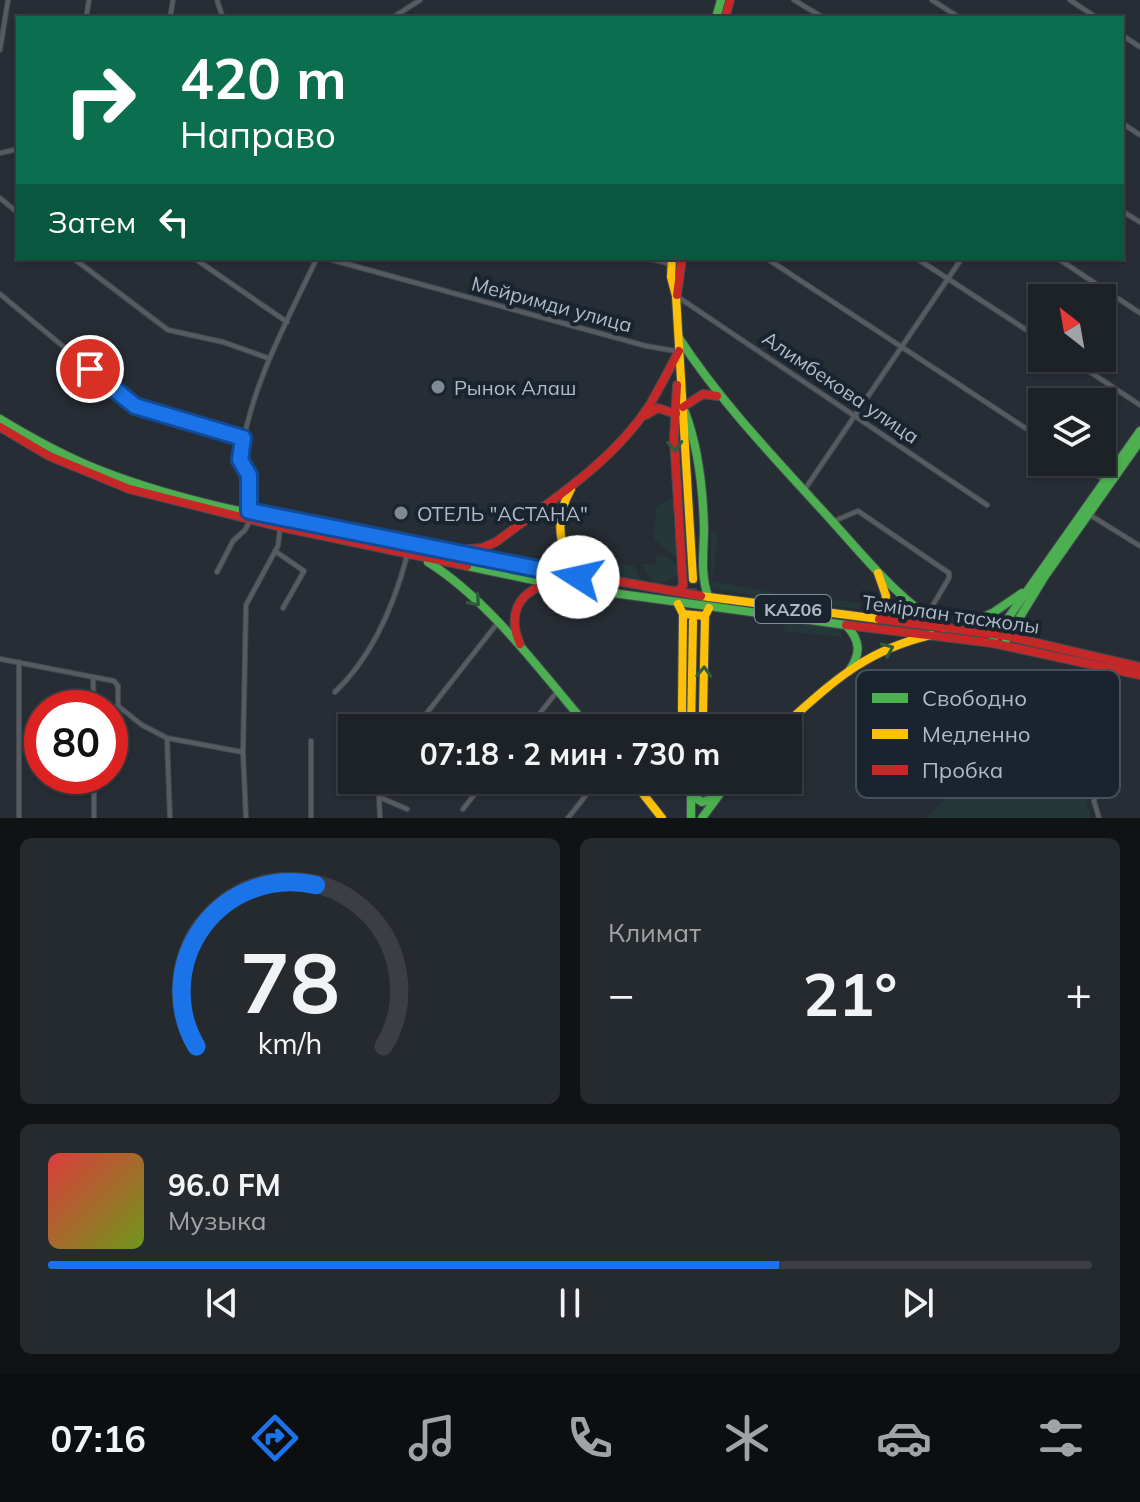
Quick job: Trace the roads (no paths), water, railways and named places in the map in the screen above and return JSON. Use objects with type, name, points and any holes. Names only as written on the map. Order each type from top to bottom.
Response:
[{"type":"main road","points":[[672,261],[671,277],[676,296],[679,338],[680,588]]},
{"type":"main road","points":[[676,296],[682,261]]},
{"type":"main road","points":[[679,338],[721,399],[878,573],[910,606],[945,628]]},
{"type":"main road","name":"KАZ06","points":[[427,548],[470,551],[496,542],[575,483],[639,420],[679,351]]},
{"type":"main road","points":[[639,420],[658,408],[678,410],[703,394],[721,399]]},
{"type":"main road","points":[[678,410],[683,419],[693,579]]},
{"type":"main road","points":[[678,410],[695,436],[704,526],[706,591]]},
{"type":"main road","name":"KАZ06","points":[[0,419],[82,464],[281,527],[707,612]]},
{"type":"main road","name":"KАZ06","points":[[0,427],[79,470],[159,497],[578,577],[706,591]]},
{"type":"main road","points":[[1004,646],[1007,636],[1045,576],[1090,515],[1140,431]]},
{"type":"main road","points":[[994,638],[1108,482],[1139,446]]},
{"type":"main road","points":[[575,483],[562,507],[559,521],[563,549],[578,577]]},
{"type":"main road","points":[[412,554],[445,570],[457,580],[577,714]]},
{"type":"main road","points":[[878,573],[888,594],[887,605],[879,619]]},
{"type":"main road","points":[[527,655],[516,637],[512,622],[514,611],[525,593],[536,586],[551,583]]},
{"type":"main road","points":[[956,630],[994,612],[1030,586]]},
{"type":"main road","name":"Темірлан тасжолы","points":[[706,591],[956,630],[994,638],[1004,646],[1140,675]]},
{"type":"main road","points":[[678,604],[683,614],[683,714]]},
{"type":"main road","points":[[683,614],[707,612],[703,714]]},
{"type":"main road","name":"Темірлан тасжолы","points":[[707,612],[931,635],[1007,636],[1140,667]]},
{"type":"main road","points":[[689,714],[693,621]]},
{"type":"main road","name":"KАZ06","points":[[846,625],[856,634],[860,651],[859,658],[849,671]]},
{"type":"main road","points":[[798,714],[849,671],[894,645],[931,635]]},
{"type":"main road","points":[[644,794],[662,818]]},
{"type":"main road","points":[[691,794],[691,818]]},
{"type":"main road","points":[[693,794],[702,802],[716,798]]},
{"type":"main road","points":[[702,818],[719,794]]},
{"type":"street","points":[[0,50],[8,0]]},
{"type":"street","points":[[395,16],[420,0]]},
{"type":"street","points":[[794,0],[821,16]]},
{"type":"street","points":[[932,0],[957,16]]},
{"type":"street","points":[[1070,0],[1094,16]]},
{"type":"street","points":[[0,198],[16,211]]},
{"type":"street","points":[[76,260],[168,330],[223,342],[268,358]]},
{"type":"street","points":[[197,260],[287,322]]},
{"type":"street","points":[[217,572],[233,541],[245,530],[250,516],[249,475],[240,460],[243,438],[268,358],[316,260]]},
{"type":"street","name":"Мейримди улица","points":[[332,260],[646,346],[679,351]]},
{"type":"street","points":[[769,260],[1028,430]]},
{"type":"street","points":[[919,260],[1028,331]]},
{"type":"street","points":[[804,491],[961,260]]},
{"type":"street","points":[[1060,260],[1140,313]]},
{"type":"street","points":[[672,261],[682,261]]},
{"type":"street","points":[[0,294],[135,406],[243,438]]},
{"type":"street","name":"Алимбекова улица","points":[[676,296],[987,505]]},
{"type":"street","points":[[1090,372],[1140,405]]},
{"type":"street","points":[[1099,476],[1108,482]]},
{"type":"street","points":[[832,522],[858,511],[949,573],[926,618]]},
{"type":"street","points":[[1090,515],[1140,546]]},
{"type":"street","points":[[246,818],[243,752],[246,605],[275,551],[281,527]]},
{"type":"street","points":[[275,551],[304,571],[283,608]]},
{"type":"street","points":[[335,692],[347,680],[383,625],[412,554]]},
{"type":"street","points":[[426,714],[496,625]]},
{"type":"street","points":[[0,659],[114,681],[118,686],[118,706],[142,725],[167,738],[243,752]]},
{"type":"street","points":[[19,662],[19,818]]},
{"type":"street","points":[[1100,670],[1101,665]]},
{"type":"street","points":[[93,678],[93,690]]},
{"type":"street","points":[[539,714],[558,691]]},
{"type":"street","points":[[167,738],[170,818]]},
{"type":"street","points":[[311,741],[311,818]]},
{"type":"street","points":[[94,794],[94,818]]},
{"type":"street","points":[[463,809],[475,794]]},
{"type":"street","points":[[568,818],[587,794]]},
{"type":"street","points":[[380,818],[379,797],[407,809]]},
{"type":"street","points":[[1094,798],[1099,818]]},
{"type":"tunnel","points":[[693,579],[693,620]]},
{"type":"place","name":"Рынок Алаш","points":[[438,387]]},
{"type":"place","name":"ОТЕЛЬ \"АСТАНА\"","points":[[401,513]]}]
